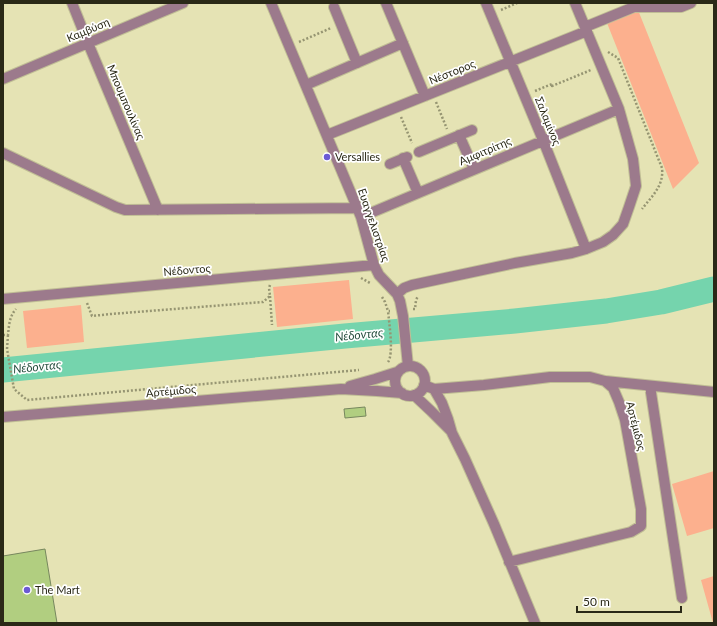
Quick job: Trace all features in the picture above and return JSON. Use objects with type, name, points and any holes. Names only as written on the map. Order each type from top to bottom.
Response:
[{"type":"street","name":"Μπουμπουλίνας","points":[[72,3],[158,210]]},
{"type":"street","name":"Καμβύση","points":[[3,79],[183,3]]},
{"type":"street","name":"Ευαγγελιστρίας","points":[[272,3],[359,212],[374,265],[379,275],[397,294],[402,313],[408,366]]},
{"type":"street","points":[[386,3],[403,43],[428,94]]},
{"type":"street","name":"Σαλαμίνος","points":[[486,3],[543,140],[586,249]]},
{"type":"street","points":[[397,294],[404,288],[412,285],[586,249],[603,242],[613,235],[623,224],[636,186],[633,159],[619,109],[574,3]]},
{"type":"street","name":"Νέστορος","points":[[327,135],[510,61],[634,7],[681,7],[691,3]]},
{"type":"street","points":[[334,7],[357,63]]},
{"type":"street","points":[[306,85],[403,43]]},
{"type":"street","name":"Αμφιτρίτης","points":[[359,212],[418,193],[619,109]]},
{"type":"street","points":[[416,149],[472,130]]},
{"type":"street","points":[[455,137],[474,169]]},
{"type":"street","points":[[3,153],[125,210],[359,212]]},
{"type":"street","points":[[390,164],[405,158],[418,193]]},
{"type":"street","name":"Νέδοντος","points":[[3,299],[374,265]]},
{"type":"street","points":[[408,366],[417,368],[424,375],[425,380],[422,390],[414,395],[452,433]]},
{"type":"street","name":"Αρτέμιδος","points":[[341,389],[397,372],[408,366]]},
{"type":"street","points":[[397,372],[395,384],[397,389],[402,393]]},
{"type":"street","points":[[424,385],[434,389],[550,377],[590,377],[605,381],[714,392]]},
{"type":"street","name":"Αρτέμιδος","points":[[509,562],[631,532],[640,526],[641,509],[624,420],[613,388],[605,381]]},
{"type":"street","points":[[650,386],[682,598]]},
{"type":"street","name":"Αρτέμιδος","points":[[3,417],[341,389],[414,395]]},
{"type":"street","points":[[434,389],[442,404],[452,433],[466,460],[494,524],[535,623]]},
{"type":"path","points":[[491,14],[517,3]]},
{"type":"path","points":[[289,46],[341,24]]},
{"type":"path","points":[[524,95],[552,84],[552,86],[601,66]]},
{"type":"path","points":[[428,94],[455,137]]},
{"type":"path","points":[[396,107],[416,149]]},
{"type":"path","points":[[356,276],[370,283]]},
{"type":"path","points":[[271,283],[269,288],[272,325]]},
{"type":"path","points":[[380,292],[385,302],[389,317],[391,353],[390,360],[386,364]]},
{"type":"path","points":[[388,311],[402,313],[415,309],[416,300],[420,293]]},
{"type":"path","points":[[263,302],[270,296]]},
{"type":"path","points":[[85,299],[92,316],[270,301]]},
{"type":"path","points":[[17,308],[10,319],[7,349],[14,389],[27,400],[366,369]]},
{"type":"path","points":[[3,335],[8,335]]},
{"type":"shaded area","points":[[638,10],[699,163],[673,189],[607,23]]},
{"type":"shaded area","points":[[349,280],[353,319],[277,327],[273,287]]},
{"type":"shaded area","points":[[81,305],[84,342],[27,348],[23,311]]},
{"type":"shaded area","points":[[714,471],[714,528],[687,536],[672,484]]},
{"type":"shaded area","points":[[714,576],[714,623],[713,623],[701,580]]},
{"type":"building","points":[[365,407],[366,416],[345,418],[344,409]]},
{"type":"building","name":"The Mart","points":[[45,549],[57,623],[3,623],[3,556]]},
{"type":"waterway","name":"Νέδoντας","points":[[3,370],[606,311],[661,302],[714,289]]},
{"type":"place","name":"Versallies","points":[[327,157]]},
{"type":"place","name":"The Mart","points":[[27,590]]}]
